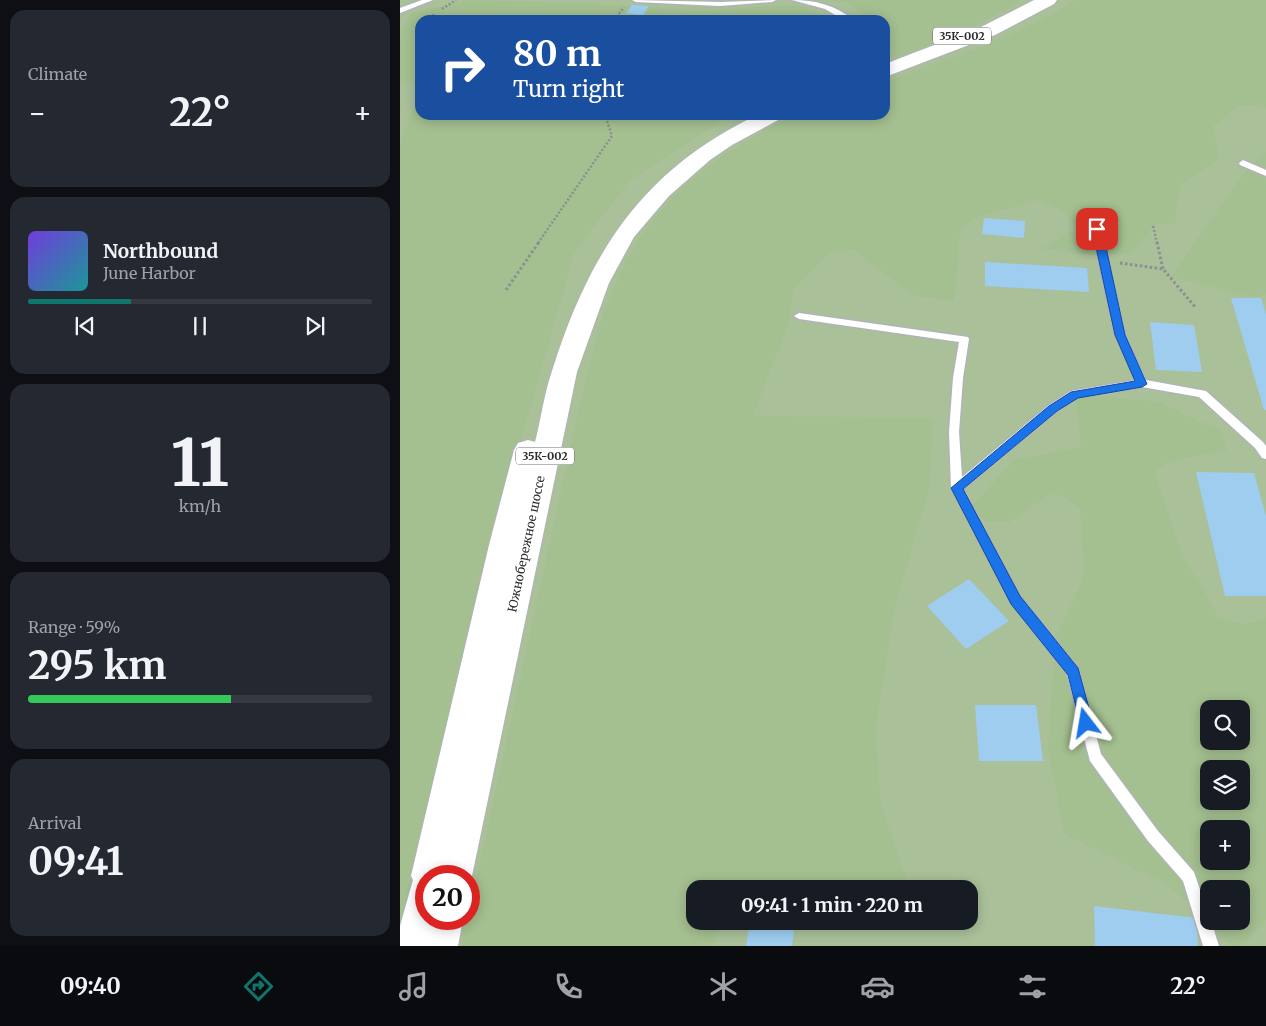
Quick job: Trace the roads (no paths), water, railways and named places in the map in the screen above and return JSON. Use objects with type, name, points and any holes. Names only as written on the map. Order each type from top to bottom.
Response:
[{"type":"highway","name":"35К-002","points":[[890,63],[957,38],[1037,0]]},
{"type":"highway","name":"35К-002","points":[[890,69],[988,31],[1048,0]]},
{"type":"highway","name":"Южнобережное шоссе","points":[[431,865],[503,545],[550,367],[575,293],[595,252],[624,212],[659,176],[700,145],[744,120]]},
{"type":"highway","name":"Южнобережное шоссе","points":[[456,865],[564,372],[592,297],[611,255],[639,216],[672,180],[714,146],[763,120]]},
{"type":"highway","points":[[414,946],[417,930]]},
{"type":"highway","points":[[439,946],[443,930]]},
{"type":"lane","points":[[400,11],[429,0]]},
{"type":"lane","points":[[636,0],[720,4],[772,0]]},
{"type":"lane","points":[[796,0],[827,7],[841,15]]},
{"type":"lane","points":[[1244,163],[1266,173]]},
{"type":"lane","points":[[1093,213],[1120,335],[1142,384]]},
{"type":"lane","points":[[799,316],[964,339],[958,378],[954,432],[957,488],[1016,600],[1074,672],[1095,758],[1153,836],[1190,877],[1211,946]]},
{"type":"lane","points":[[957,488],[1053,408],[1075,394],[1142,384],[1202,394],[1259,445],[1266,456]]}]
